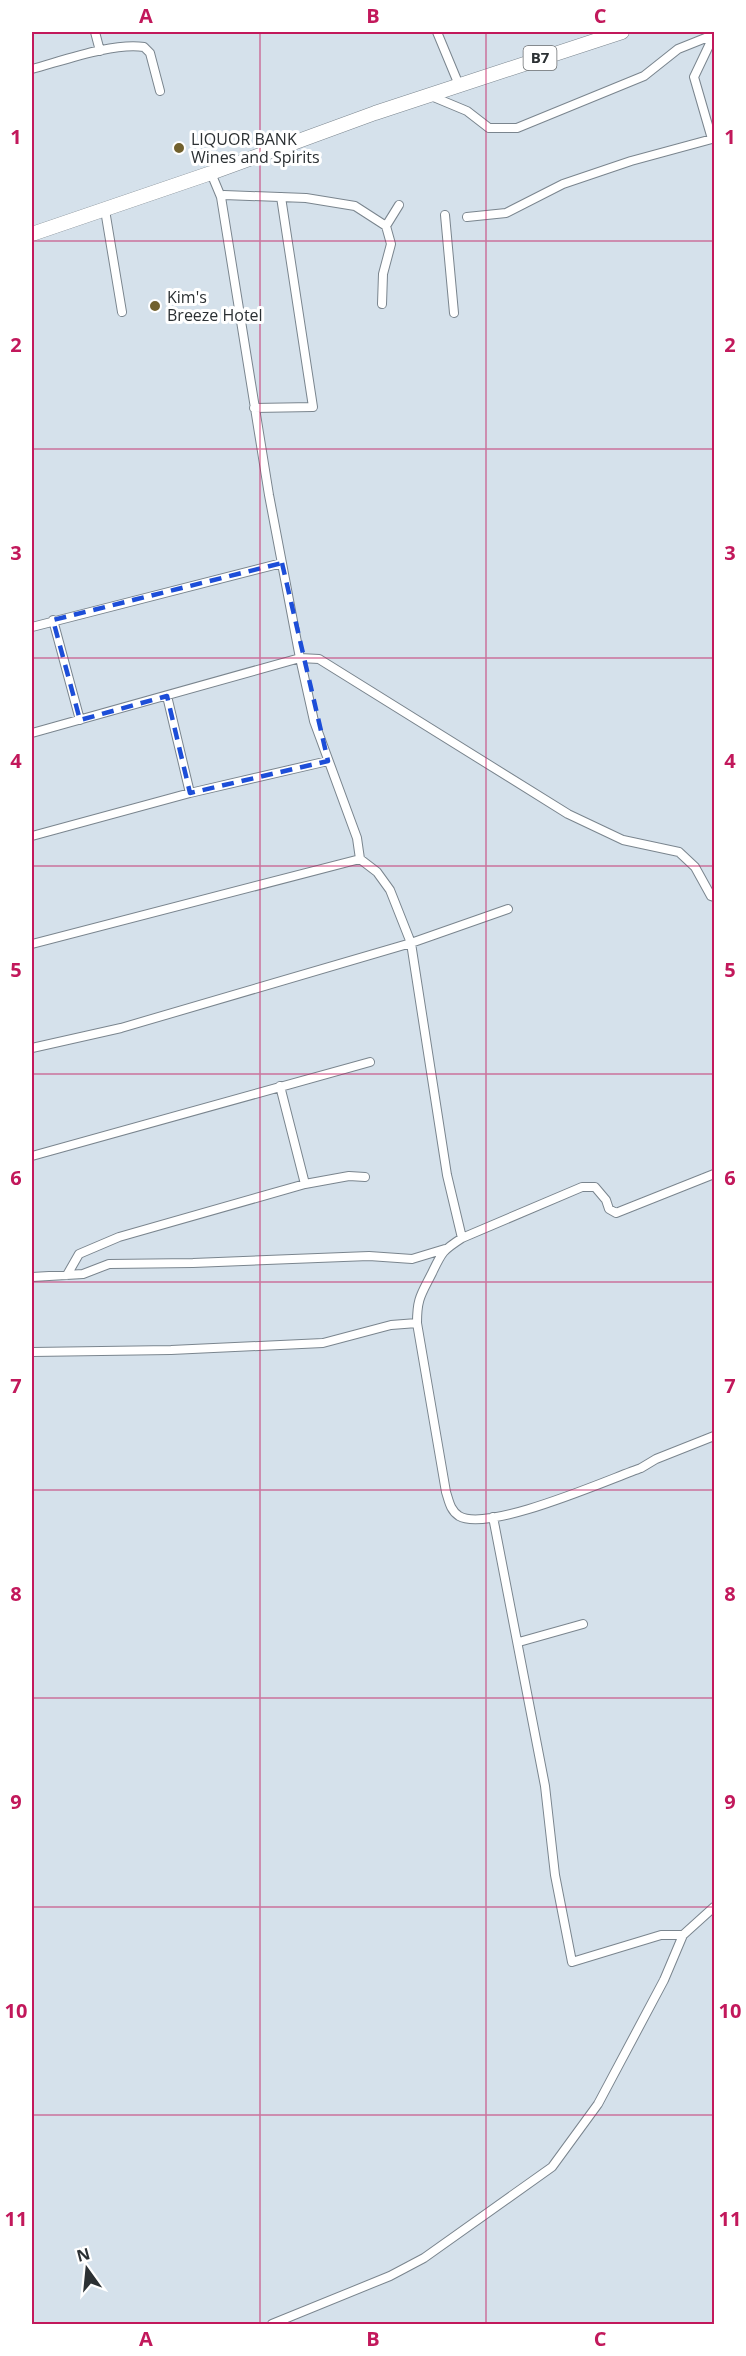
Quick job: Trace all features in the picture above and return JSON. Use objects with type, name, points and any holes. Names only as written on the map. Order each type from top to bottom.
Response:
[{"type":"highway","name":"B7","points":[[32,234],[211,173],[375,112],[622,32]]},
{"type":"street","points":[[95,32],[100,51]]},
{"type":"street","points":[[436,32],[459,85]]},
{"type":"street","points":[[429,95],[467,111],[489,128],[517,128],[644,76],[678,49],[713,33]]},
{"type":"street","points":[[467,216],[506,213],[563,184],[631,161],[713,138],[694,77],[713,33]]},
{"type":"street","points":[[32,69],[133,45],[144,47],[150,53],[160,91]]},
{"type":"street","points":[[211,173],[221,197],[254,408],[300,658],[314,721],[357,838],[360,859],[377,872],[390,890],[411,943],[447,1175],[462,1238]]},
{"type":"street","points":[[221,197],[224,195],[306,198],[355,206],[386,226],[391,244],[383,274],[382,304]]},
{"type":"street","points":[[254,408],[313,407],[281,197]]},
{"type":"street","points":[[386,226],[399,205]]},
{"type":"street","points":[[105,210],[122,312]]},
{"type":"street","points":[[445,216],[454,313]]},
{"type":"street","points":[[32,627],[282,563]]},
{"type":"street","points":[[53,620],[80,720]]},
{"type":"street","points":[[32,733],[300,658],[319,659],[568,814],[623,840],[679,852],[695,867],[711,896],[714,897]]},
{"type":"street","points":[[167,696],[190,793]]},
{"type":"street","points":[[32,836],[190,793],[328,761]]},
{"type":"street","points":[[32,944],[360,859]]},
{"type":"street","points":[[32,1048],[72,1037],[121,1028],[411,943],[507,909]]},
{"type":"street","points":[[32,1156],[370,1062]]},
{"type":"street","points":[[280,1086],[305,1184]]},
{"type":"street","points":[[32,1277],[83,1274],[109,1264],[369,1256],[412,1259],[445,1249],[462,1238],[582,1187],[595,1186],[606,1200],[609,1209],[616,1213],[714,1174]]},
{"type":"street","points":[[67,1275],[79,1254],[119,1237],[305,1184],[349,1176],[365,1177]]},
{"type":"street","points":[[445,1249],[436,1260],[418,1298],[417,1323],[446,1492],[451,1508],[456,1514],[465,1518],[482,1519],[526,1510],[641,1468],[656,1459],[714,1436]]},
{"type":"street","points":[[32,1352],[171,1350],[323,1343],[391,1325],[417,1323]]},
{"type":"street","points":[[493,1517],[519,1642],[545,1786],[555,1875],[572,1962],[661,1935],[683,1935]]},
{"type":"street","points":[[519,1642],[583,1624]]},
{"type":"street","points":[[272,2325],[390,2276],[424,2258],[552,2167],[598,2104],[664,1980],[683,1935],[714,1907]]},
{"type":"highlighted area","points":[[282,563],[328,761],[190,793],[167,696],[80,720],[53,620]]},
{"type":"place","name":"LIQUOR BANK Wines and Spirits","points":[[179,148]]},
{"type":"place","name":"Kim's Breeze Hotel","points":[[155,306]]}]
